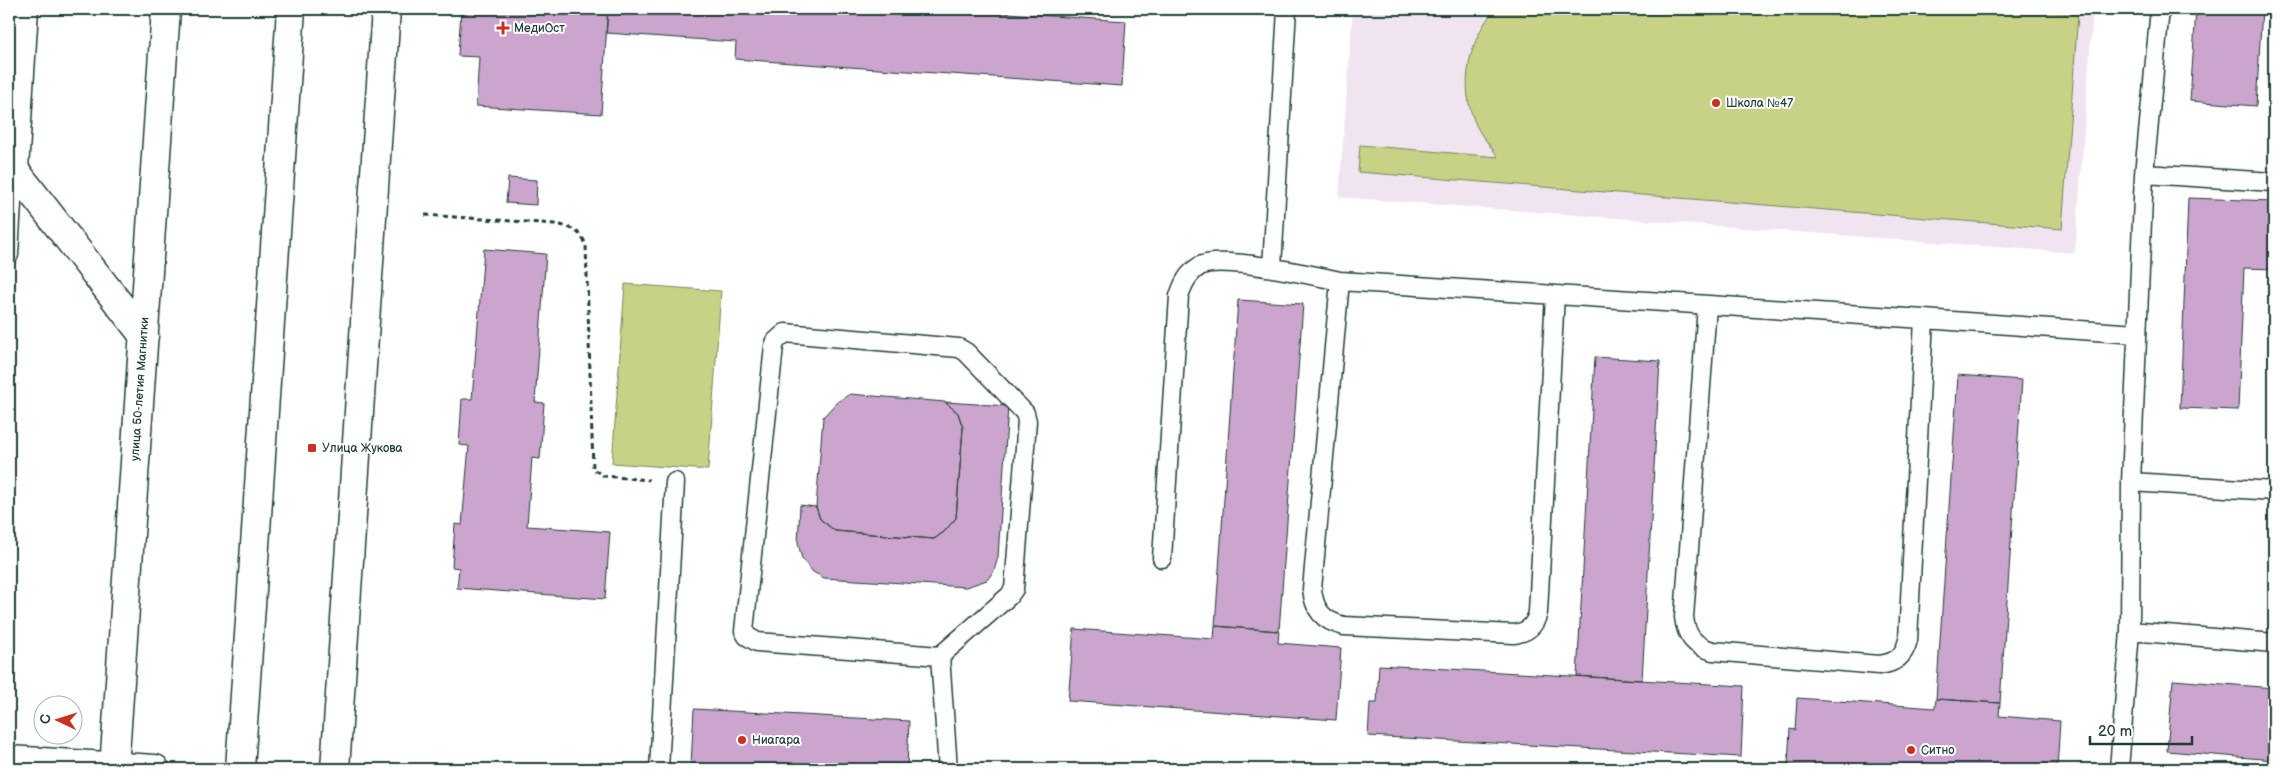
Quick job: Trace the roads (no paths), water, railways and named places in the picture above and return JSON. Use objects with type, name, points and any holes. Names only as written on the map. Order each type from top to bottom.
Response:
[{"type":"main road","points":[[24,9],[14,169],[144,336]]},
{"type":"main road","name":"улица 50-летия Магнитки","points":[[114,768],[166,9]]},
{"type":"main road","points":[[240,769],[291,9]]},
{"type":"main road","points":[[335,769],[386,9]]},
{"type":"main road","points":[[9,760],[114,768],[155,769]]},
{"type":"lane","points":[[1272,268],[1287,9]]},
{"type":"lane","points":[[2119,769],[2130,631],[2131,482],[2144,174],[2160,9]]},
{"type":"lane","points":[[9,255],[14,169]]},
{"type":"lane","points":[[2144,174],[2274,182]]},
{"type":"lane","points":[[1162,558],[1179,296],[1183,284],[1190,273],[1201,266],[1214,262],[1272,268],[1340,281],[1707,306],[1924,318],[2138,334]]},
{"type":"lane","points":[[1340,281],[1312,589],[1313,602],[1320,614],[1331,622],[1344,626],[1514,634],[1523,633],[1536,621],[1555,295]]},
{"type":"lane","points":[[1707,306],[1684,617],[1685,629],[1691,640],[1700,648],[1713,651],[1879,665],[1890,664],[1899,658],[1906,650],[1908,640],[1924,318]]},
{"type":"lane","points":[[785,333],[959,348],[966,352],[1025,413],[1027,421],[1014,589],[1009,596],[940,656],[757,642],[747,636],[744,631],[774,346],[776,341],[785,333]]},
{"type":"lane","points":[[659,769],[675,482]]},
{"type":"lane","points":[[2131,482],[2274,491]]},
{"type":"lane","points":[[2130,631],[2274,643]]},
{"type":"lane","points":[[940,656],[948,769]]},
{"type":"place","name":"МедиОст","points":[[503,28]]},
{"type":"place","name":"Школа №47","points":[[1716,103]]},
{"type":"place","name":"Улица Жукова","points":[[312,448]]},
{"type":"place","name":"Ниагара","points":[[742,740]]},
{"type":"place","name":"Ситно","points":[[1911,750]]}]
